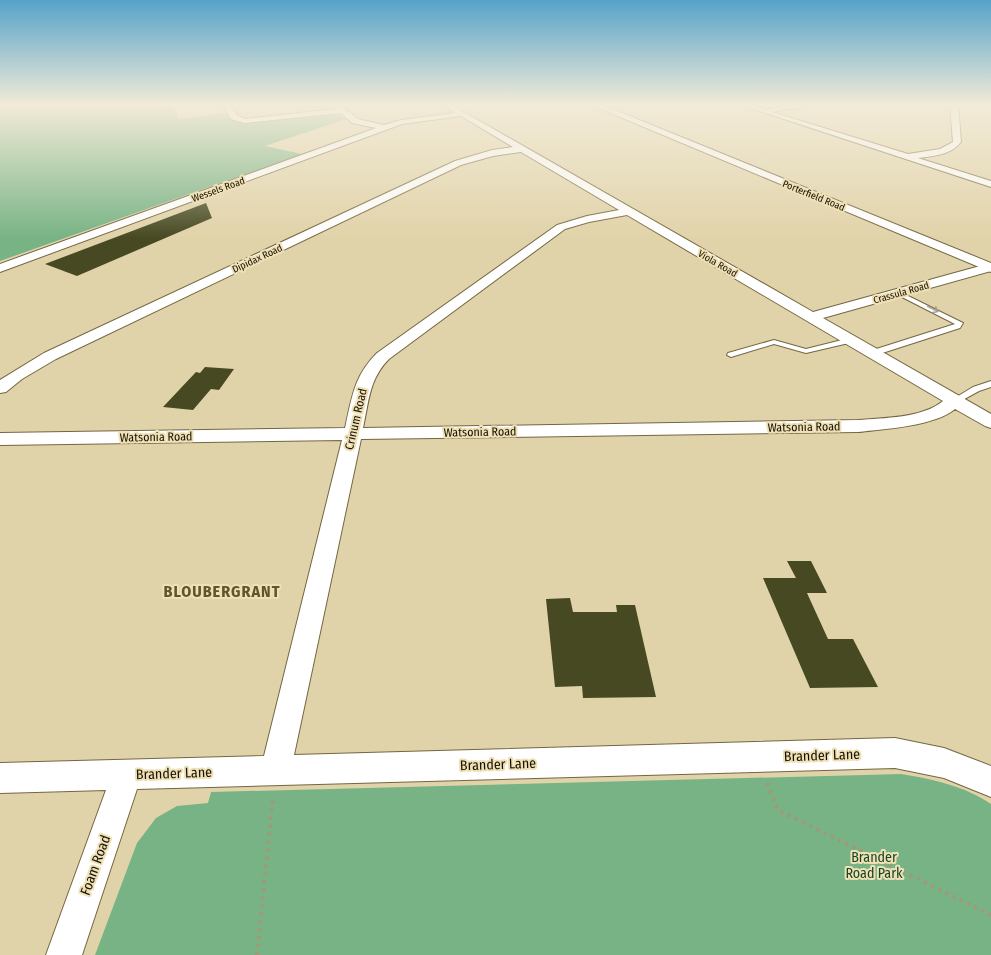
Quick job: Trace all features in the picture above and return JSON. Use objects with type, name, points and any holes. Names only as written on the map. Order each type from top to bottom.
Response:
[{"type":"street","name":"Wessels Road","points":[[0,268],[329,149]]},
{"type":"street","name":"Viola Road","points":[[522,149],[991,422]]},
{"type":"street","name":"Dipidax Road","points":[[0,388],[16,376],[50,356],[458,163],[492,153],[522,149]]},
{"type":"street","name":"Porterfield Road","points":[[702,149],[990,267]]},
{"type":"street","points":[[881,149],[991,184]]},
{"type":"street","points":[[907,157],[950,149]]},
{"type":"street","name":"Crinum Road","points":[[275,771],[364,380],[372,367],[382,356],[561,228],[587,219],[629,211]]},
{"type":"street","name":"Crassula Road","points":[[812,317],[990,267]]},
{"type":"street","name":"Watsonia Road","points":[[0,439],[858,426],[898,422],[921,417],[942,411],[954,400]]},
{"type":"street","name":"Brander Lane","points":[[0,778],[895,753],[921,756],[948,763],[976,774],[991,782]]},
{"type":"street","name":"Foam Road","points":[[64,955],[127,775]]},
{"type":"lane","points":[[873,353],[957,326],[959,323],[898,293]]},
{"type":"lane","points":[[731,355],[774,342],[806,351],[850,340]]},
{"type":"lane","points":[[954,400],[976,389],[991,384]]},
{"type":"path","points":[[757,757],[778,810],[991,915]]},
{"type":"path","points":[[257,955],[275,771]]},
{"type":"green space","points":[[0,149],[277,149],[302,154],[0,261]]},
{"type":"green space","name":"Brander Road Park","points":[[901,774],[948,784],[970,792],[991,804],[991,955],[95,955],[137,843],[156,818],[177,806],[208,803],[211,792]]},
{"type":"building","points":[[206,203],[212,218],[77,276],[45,264]]},
{"type":"building","points":[[205,367],[234,369],[219,390],[211,389],[193,410],[163,407],[196,372],[200,373]]},
{"type":"building","points":[[787,561],[811,561],[827,593],[807,593],[828,639],[853,639],[878,687],[810,688],[763,578],[796,578]]},
{"type":"building","points":[[570,598],[573,612],[617,612],[616,605],[635,605],[656,697],[583,698],[582,686],[555,687],[546,599]]},
{"type":"district","name":"BLOUBERGRANT","points":[[222,591]]}]
